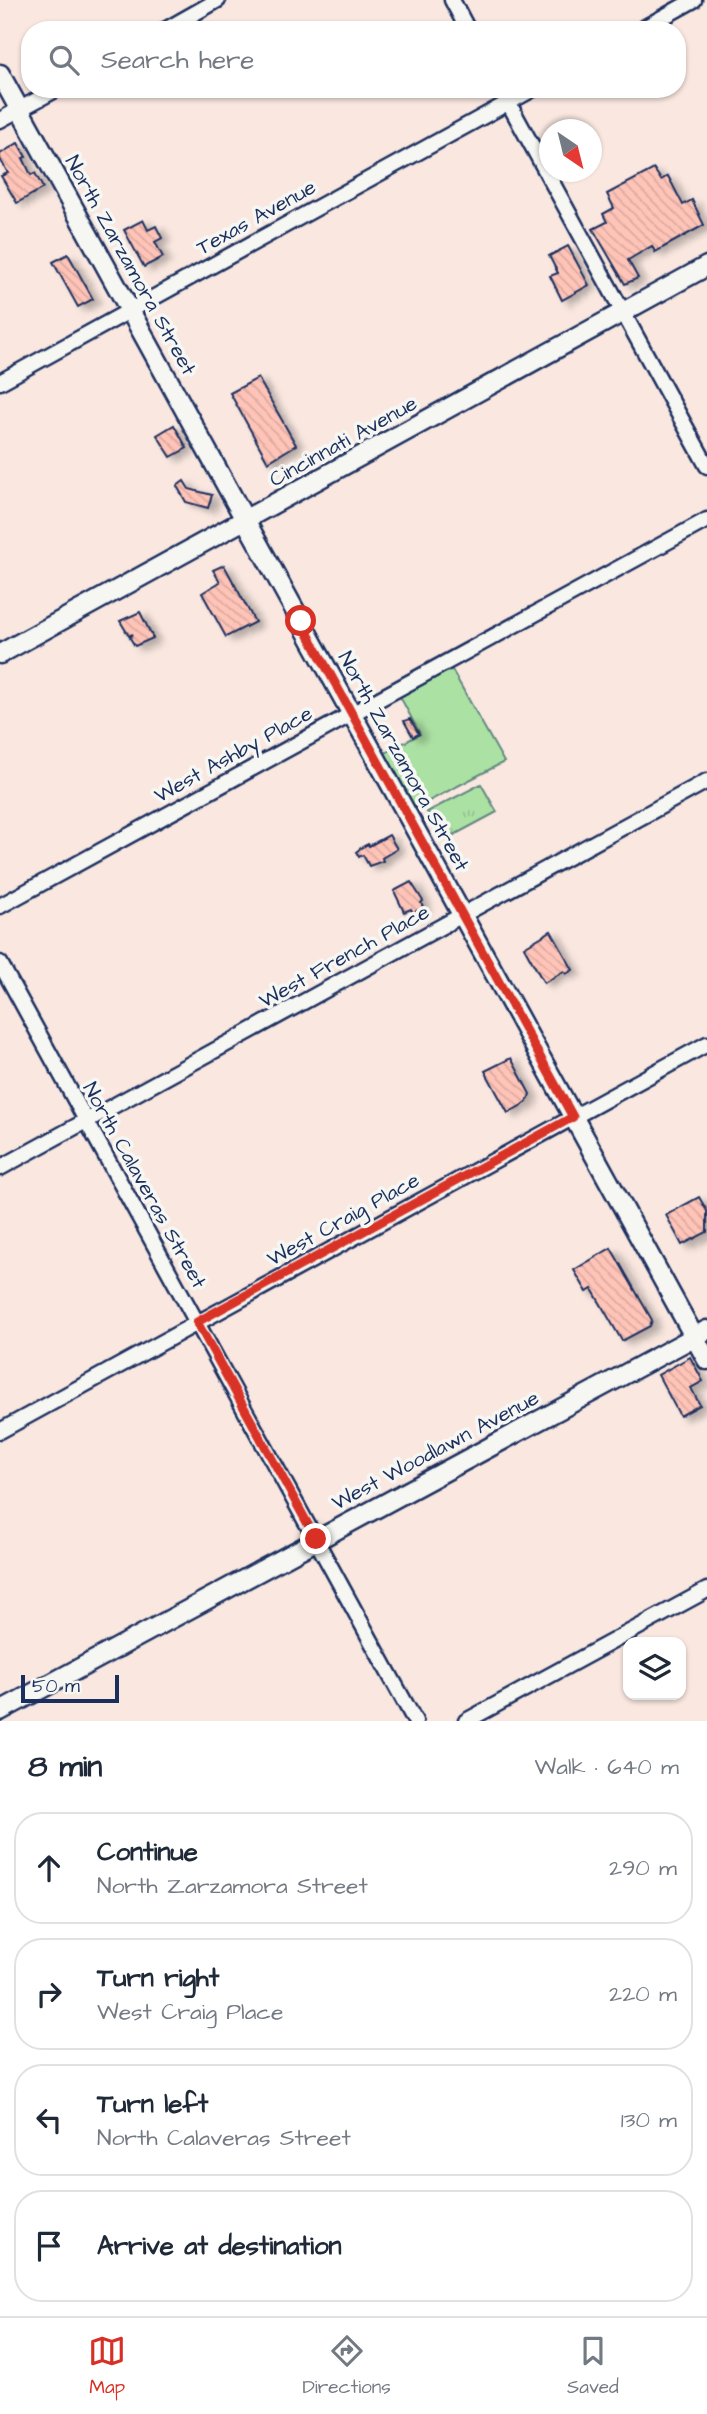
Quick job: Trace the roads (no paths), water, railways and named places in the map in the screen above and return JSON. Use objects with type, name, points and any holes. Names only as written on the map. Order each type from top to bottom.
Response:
[{"type":"street","points":[[180,21],[218,0]]},
{"type":"street","points":[[452,0],[463,21]]},
{"type":"street","points":[[656,21],[694,0]]},
{"type":"street","name":"North Zarzamora Street","points":[[0,74],[573,1117],[701,1333],[707,1360]]},
{"type":"street","points":[[0,120],[41,98]]},
{"type":"street","points":[[506,98],[707,466]]},
{"type":"street","name":"Texas Avenue","points":[[0,382],[517,98]]},
{"type":"street","name":"Cincinnati Avenue","points":[[0,654],[707,266]]},
{"type":"street","name":"West Ashby Place","points":[[0,906],[707,520]]},
{"type":"street","name":"West French Place","points":[[0,1168],[707,781]]},
{"type":"street","name":"North Calaveras Street","points":[[0,963],[415,1721]]},
{"type":"street","name":"West Craig Place","points":[[0,1431],[707,1044]]},
{"type":"street","name":"West Woodlawn Avenue","points":[[0,1711],[701,1333]]},
{"type":"street","points":[[466,1721],[707,1590]]}]
